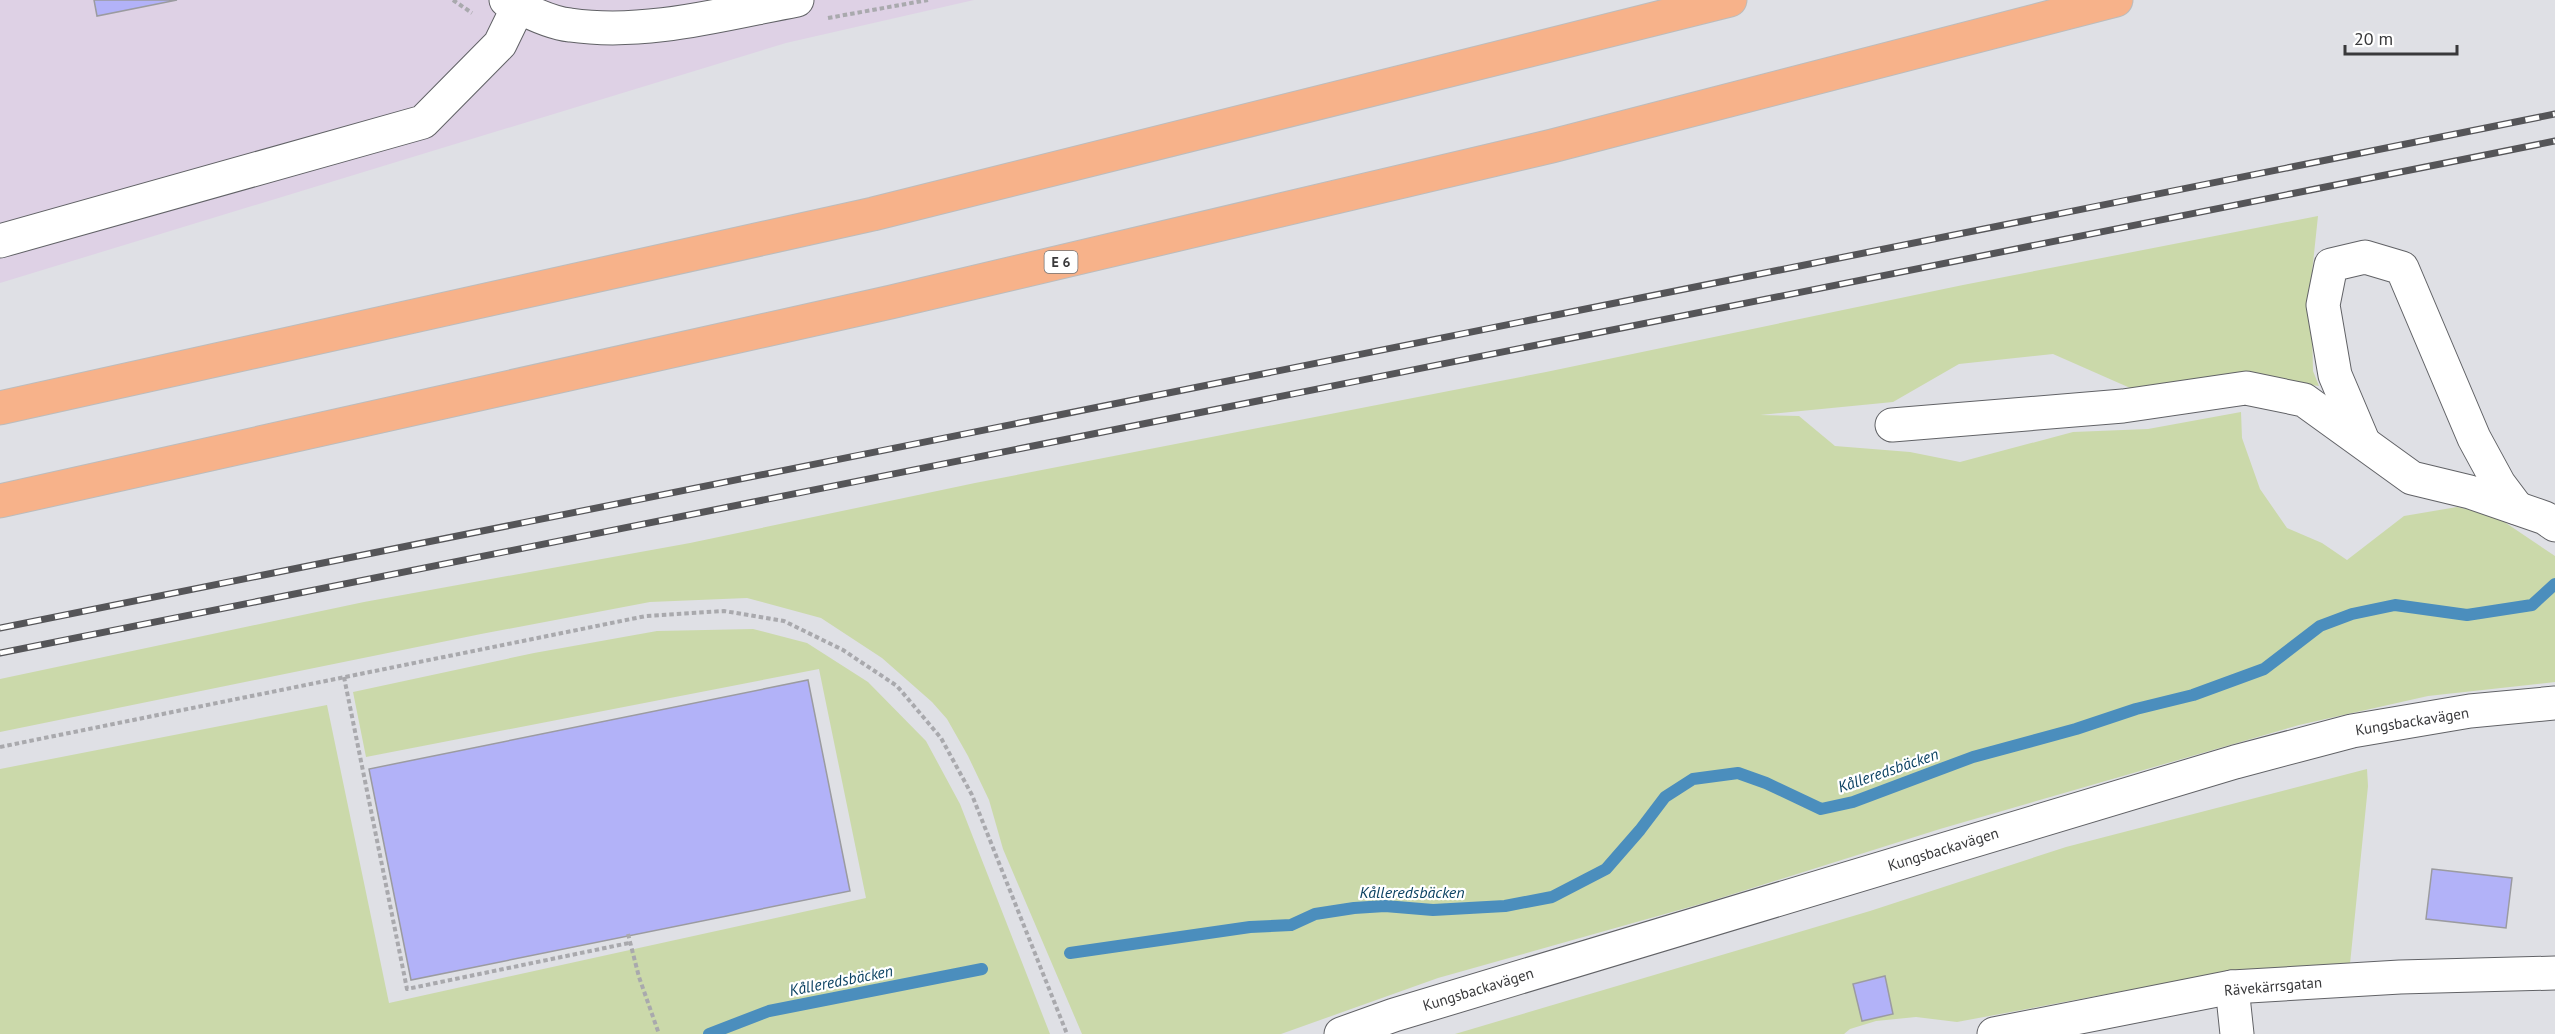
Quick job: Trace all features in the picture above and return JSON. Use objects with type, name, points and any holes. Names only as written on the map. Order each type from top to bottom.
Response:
[{"type":"highway","points":[[0,408],[873,214],[1730,0]]},
{"type":"highway","name":"E 6","points":[[0,501],[891,302],[1529,151],[2116,0]]},
{"type":"street","points":[[0,241],[423,122],[500,44],[512,4],[567,25],[628,29],[715,8],[797,0]]},
{"type":"street","points":[[2363,441],[2335,375],[2323,305],[2331,265],[2365,256],[2402,268],[2474,438],[2499,484],[2539,517]]},
{"type":"street","points":[[1892,425],[2123,406],[2246,387],[2304,400],[2412,478],[2469,492],[2539,517]]},
{"type":"street","name":"Kungsbackavägen","points":[[1341,1034],[1417,1008],[2235,762],[2352,731],[2470,711],[2555,703]]},
{"type":"street","name":"Rävekärrsgatan","points":[[1994,1034],[2232,987],[2400,977],[2555,973]]},
{"type":"street","points":[[2232,987],[2237,1034]]},
{"type":"path","points":[[0,747],[646,616],[724,610],[784,621],[843,650],[897,686],[941,738],[972,795],[1067,1034]]},
{"type":"path","points":[[344,677],[407,989],[629,943]]},
{"type":"path","points":[[628,934],[659,1034]]},
{"type":"shaded area","points":[[0,0],[974,0],[786,43],[0,283]]},
{"type":"green space","points":[[2318,216],[2311,282],[2313,371],[2319,386],[2228,374],[2137,391],[2053,354],[1959,364],[1893,402],[1760,415],[1799,416],[1835,446],[1910,452],[1960,462],[2073,432],[2148,429],[2241,412],[2242,438],[2260,489],[2287,528],[2322,543],[2347,560],[2404,516],[2457,507],[2494,515],[2555,556],[2555,682],[2428,696],[2299,725],[1940,829],[1711,901],[1438,978],[1281,1034],[1082,1034],[1003,849],[989,800],[947,719],[932,702],[882,658],[821,618],[747,598],[650,602],[0,732],[0,679],[364,602],[690,543],[975,483],[1546,372],[1963,285]]},
{"type":"green space","points":[[753,629],[807,643],[868,682],[926,741],[960,804],[1050,1034],[0,1034],[0,769],[327,705],[389,1003],[866,898],[819,669],[366,757],[353,692],[534,653],[657,631]]},
{"type":"green space","points":[[2367,769],[2368,786],[2350,964],[2161,984],[1957,1022],[1916,1017],[1876,1021],[1850,1029],[1844,1034],[1455,1034],[1870,911],[2066,847]]},
{"type":"building","points":[[94,0],[177,0],[97,16]]},
{"type":"building","points":[[808,680],[850,891],[411,980],[369,769]]},
{"type":"building","points":[[2432,869],[2512,878],[2506,928],[2426,919]]},
{"type":"building","points":[[1885,976],[1893,1014],[1862,1021],[1853,984]]},
{"type":"waterway","name":"Kålleredsbäcken","points":[[1070,953],[1250,927],[1291,925],[1315,914],[1354,908],[1385,906],[1433,910],[1505,906],[1552,897],[1606,869],[1665,797],[1693,779],[1738,773],[1766,783],[1821,809],[1853,802],[1973,757],[2076,729],[2136,709],[2193,695],[2264,669],[2320,626],[2352,614],[2395,605],[2467,615],[2532,605],[2555,584]]},
{"type":"waterway","name":"Kålleredsbäcken","points":[[709,1034],[769,1011],[982,969]]},
{"type":"railway","points":[[0,628],[2555,114]]},
{"type":"railway","points":[[0,653],[2555,141]]}]
